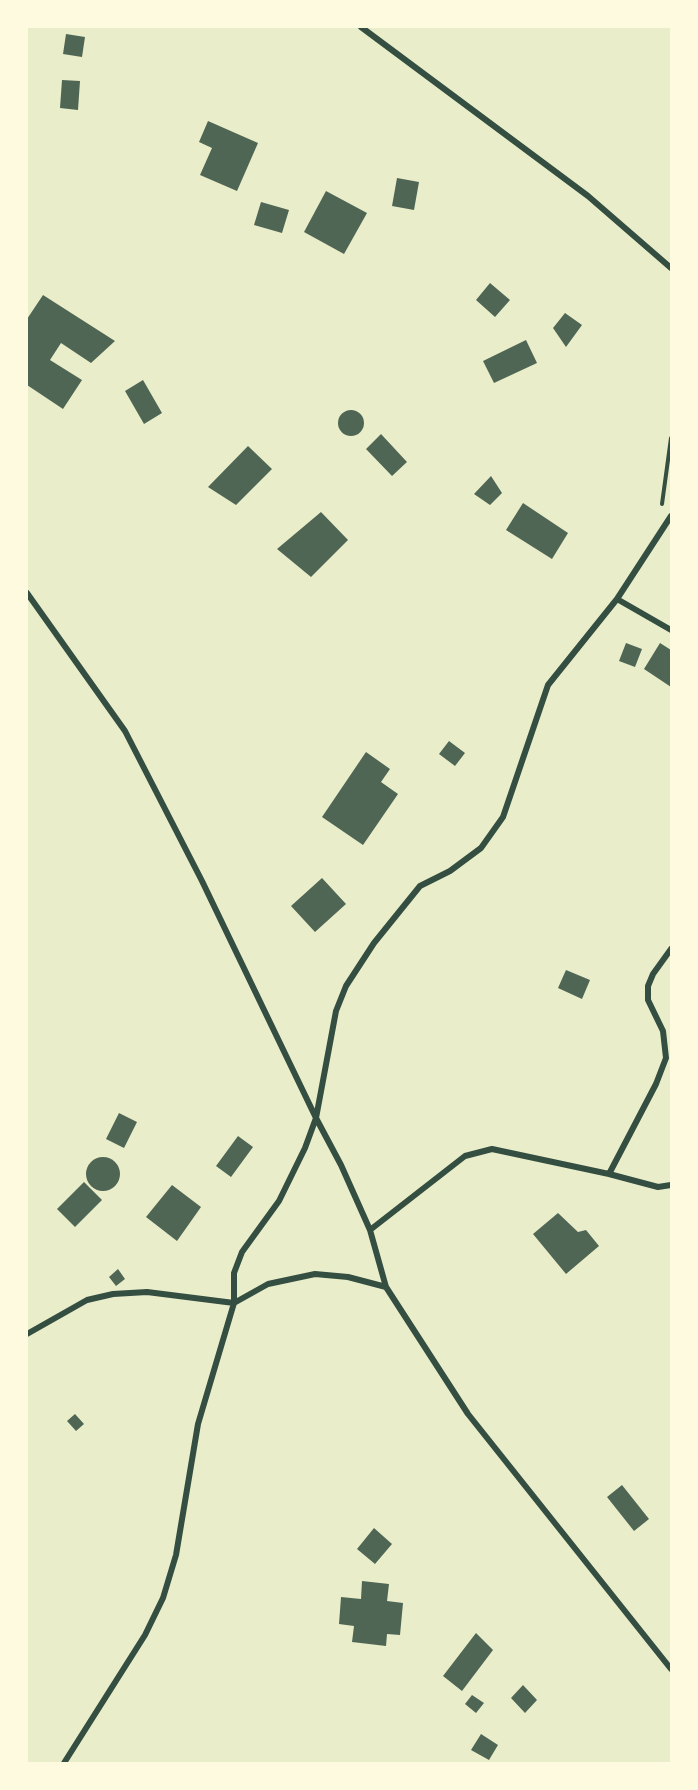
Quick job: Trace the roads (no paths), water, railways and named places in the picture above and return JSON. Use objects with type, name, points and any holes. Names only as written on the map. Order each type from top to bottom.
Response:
[{"type":"street","points":[[361,27],[588,196],[671,268]]},
{"type":"street","points":[[64,1763],[145,1635],[163,1598],[176,1555],[198,1424],[234,1303],[234,1273],[242,1252],[267,1218],[286,1186],[316,1118],[336,1011],[346,986],[374,943],[420,886],[450,871],[480,848],[503,817],[548,685],[617,598],[671,516]]},
{"type":"street","points":[[27,593],[125,731],[202,881],[341,1165],[370,1230],[386,1287],[468,1414],[671,1669]]},
{"type":"street","points":[[617,598],[671,630]]},
{"type":"street","points":[[609,1174],[656,1084],[666,1058],[663,1031],[648,1000],[648,986],[653,974],[671,949]]},
{"type":"street","points":[[370,1230],[465,1156],[492,1149],[658,1187],[671,1185]]},
{"type":"street","points":[[27,1334],[87,1300],[113,1294],[147,1292],[234,1303],[268,1284],[315,1274],[348,1277],[386,1287]]}]
